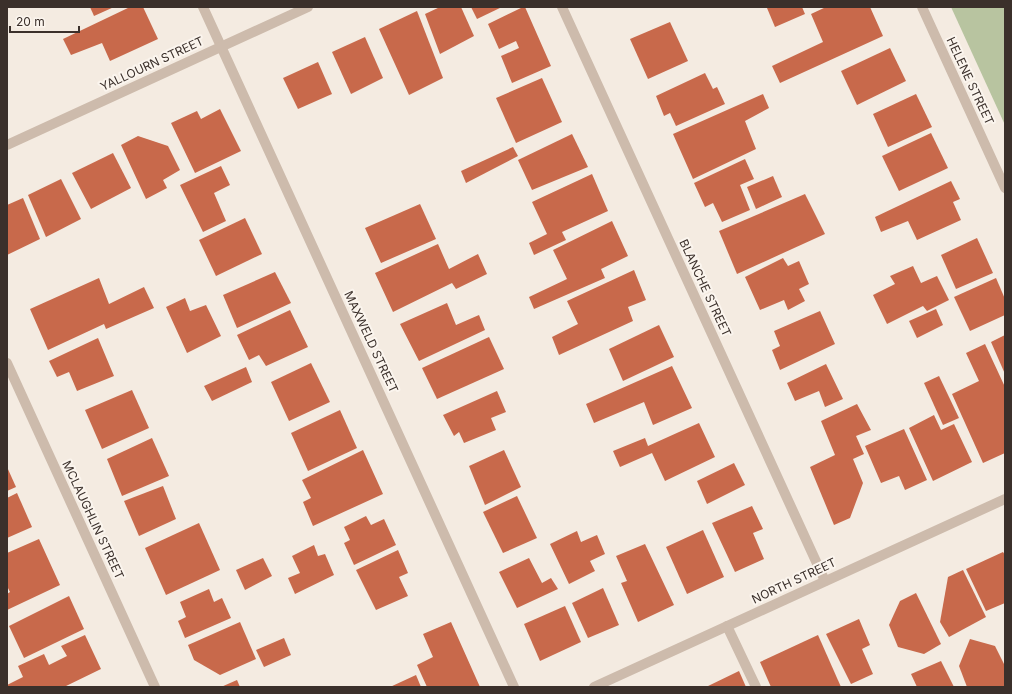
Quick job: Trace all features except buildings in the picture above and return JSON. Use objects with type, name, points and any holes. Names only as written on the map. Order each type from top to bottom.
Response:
[{"type":"street","name":"MAXWELD STREET","points":[[203,7],[514,687]]},
{"type":"street","name":"YALLOURN STREET","points":[[7,145],[308,7]]},
{"type":"street","name":"BLANCHE STREET","points":[[562,7],[825,581]]},
{"type":"street","name":"HELENE STREET","points":[[922,7],[1005,188]]},
{"type":"street","name":"MCLAUGHLIN STREET","points":[[7,363],[155,687]]},
{"type":"street","name":"NORTH STREET","points":[[594,687],[1005,499]]},
{"type":"street","points":[[726,626],[756,687]]},
{"type":"green space","points":[[951,7],[1005,7],[1005,125]]}]
